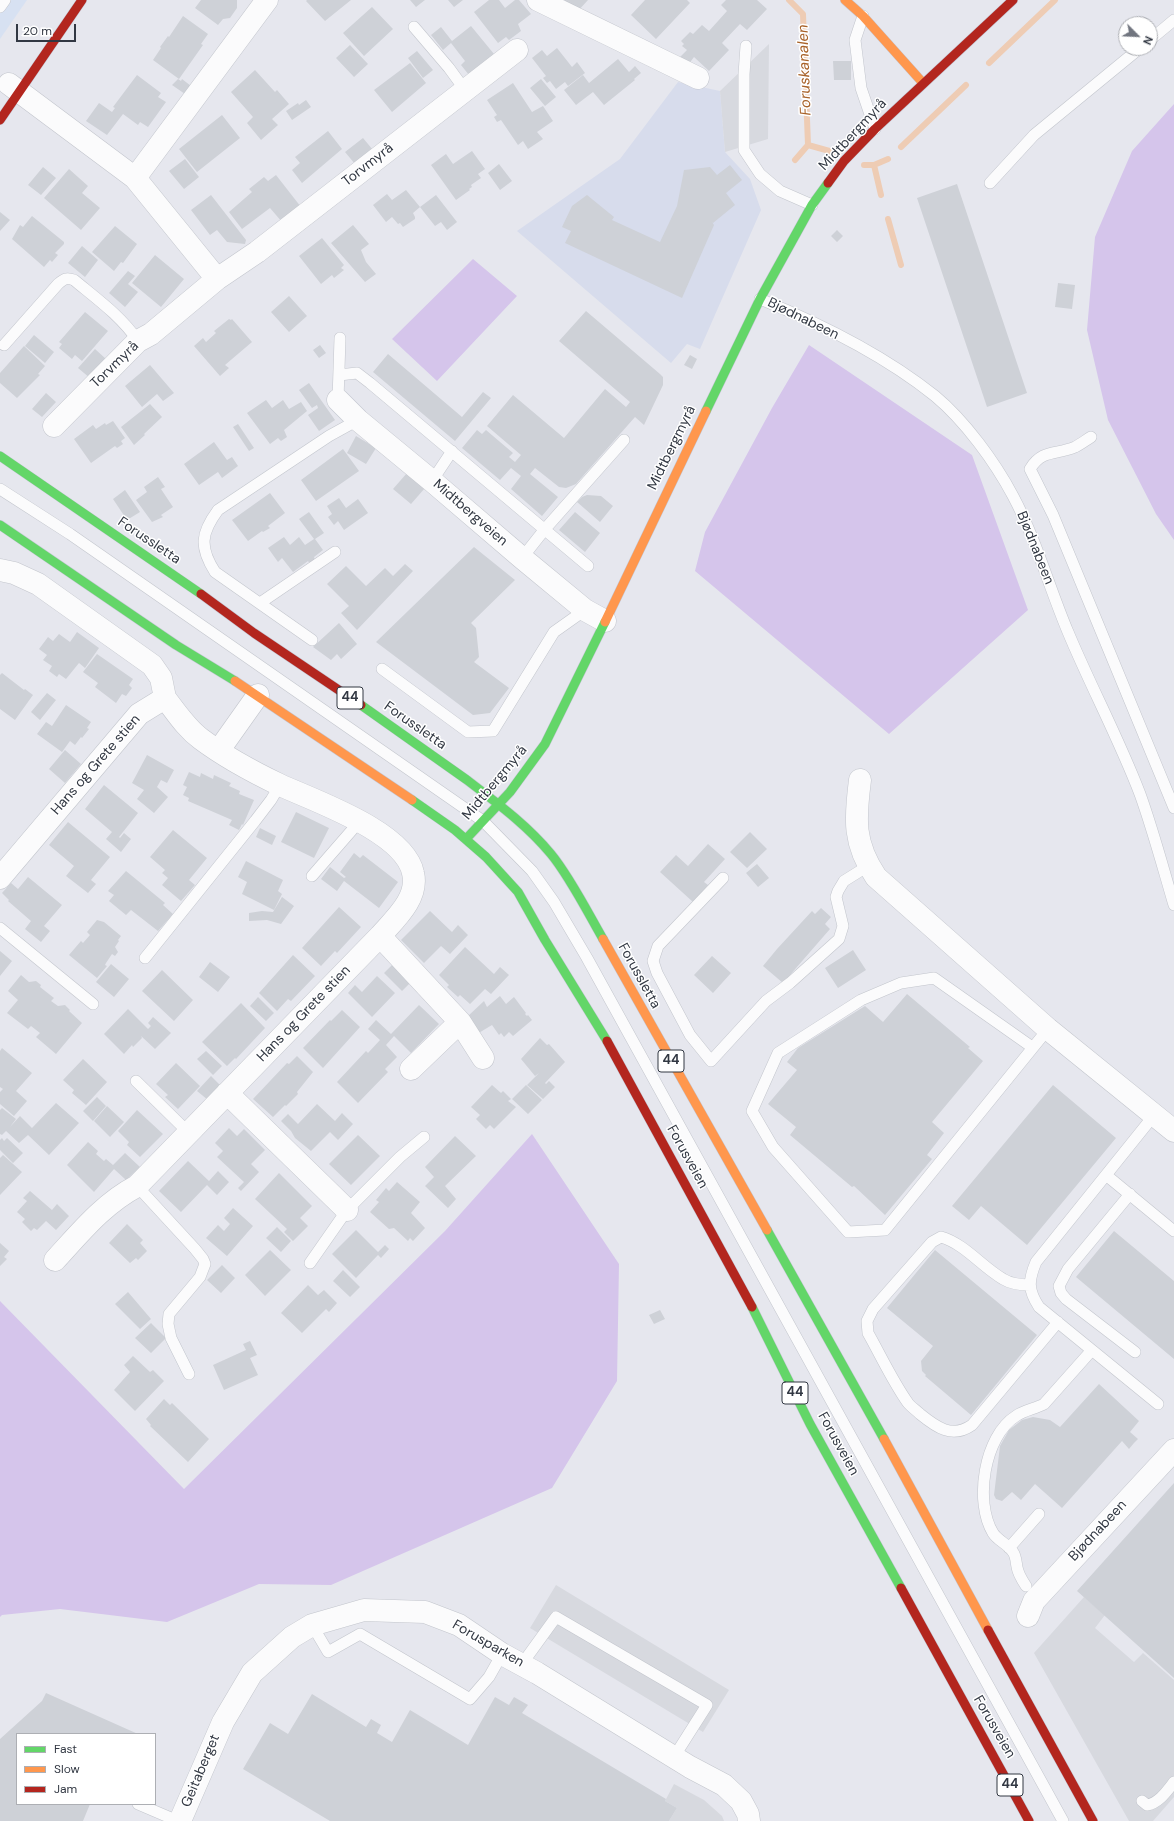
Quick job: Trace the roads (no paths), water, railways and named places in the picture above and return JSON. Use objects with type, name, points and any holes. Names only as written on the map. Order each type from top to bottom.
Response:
[{"type":"main road","points":[[0,120],[12,86],[82,0]]},
{"type":"main road","points":[[845,0],[863,16],[923,83]]},
{"type":"main road","name":"Midtbergmyrå","points":[[466,839],[499,804],[526,772],[545,744],[760,299],[812,204],[844,161],[875,128],[1013,0]]},
{"type":"main road","name":"Forussletta","points":[[0,456],[426,750],[499,804],[540,841],[567,876],[704,1121],[853,1382],[1093,1821]]},
{"type":"main road","name":"44","points":[[0,524],[176,645],[258,695],[466,839]]},
{"type":"main road","name":"Forusveien","points":[[466,839],[486,857],[518,892],[545,940],[604,1035],[754,1310],[810,1424],[1030,1821]]},
{"type":"street","points":[[135,178],[267,0]]},
{"type":"street","points":[[538,0],[698,78]]},
{"type":"street","name":"Torvmyrå","points":[[54,426],[138,341],[151,334],[217,280],[257,252],[517,50]]},
{"type":"street","points":[[12,86],[135,178],[217,280]]},
{"type":"street","name":"Midtbergveien","points":[[338,400],[358,420],[585,610],[605,620]]},
{"type":"street","points":[[0,570],[14,573],[38,584],[152,665],[161,678],[165,698]]},
{"type":"street","points":[[219,750],[258,695]]},
{"type":"street","name":"Hans og Grete stien","points":[[0,878],[139,714],[165,698],[186,725],[200,739],[280,785],[332,808],[387,839],[406,857],[413,873],[414,881],[409,900],[404,909],[380,936],[137,1186],[124,1193],[96,1215],[55,1260]]},
{"type":"street","points":[[860,780],[856,824],[858,842],[868,866],[881,882],[1048,1029],[1174,1131]]},
{"type":"street","points":[[380,936],[460,1022],[483,1058]]},
{"type":"street","points":[[411,1069],[460,1022]]},
{"type":"street","points":[[227,1093],[347,1210]]},
{"type":"street","name":"Bjødnabeen","points":[[1028,1616],[1034,1601],[1174,1450]]},
{"type":"street","name":"Forusparken","points":[[222,1722],[252,1673],[292,1637],[312,1625],[364,1610],[425,1612],[459,1625],[502,1654],[522,1664],[674,1757],[724,1785],[741,1801],[748,1814],[749,1821]]},
{"type":"street","name":"Geitaberget","points":[[179,1821],[222,1722]]},
{"type":"lane","points":[[0,7],[5,0]]},
{"type":"lane","points":[[863,16],[855,40],[861,88],[875,128]]},
{"type":"lane","points":[[1158,33],[1174,20]]},
{"type":"lane","points":[[414,27],[449,68],[465,90]]},
{"type":"lane","points":[[746,46],[744,74],[744,150],[760,174],[780,191],[812,204]]},
{"type":"lane","points":[[990,183],[1034,134],[1130,56]]},
{"type":"lane","points":[[4,345],[58,284],[64,279],[69,278],[74,280],[112,310],[131,330],[138,341]]},
{"type":"lane","name":"Bjødnabeen","points":[[760,299],[845,339],[911,378],[936,397],[956,417],[1000,473],[1025,521],[1067,631],[1140,795],[1174,905]]},
{"type":"lane","points":[[338,400],[340,338]]},
{"type":"lane","points":[[339,375],[357,373],[361,376],[588,566]]},
{"type":"lane","points":[[312,640],[215,572],[207,560],[203,546],[205,532],[218,510],[329,436],[358,420]]},
{"type":"lane","points":[[1091,436],[1076,446],[1044,455],[1036,460],[1030,469],[1053,515],[1174,808]]},
{"type":"lane","points":[[522,558],[545,529],[624,440]]},
{"type":"lane","points":[[432,481],[452,451]]},
{"type":"lane","points":[[0,489],[76,539],[483,821],[532,871],[554,902],[588,958],[1064,1821]]},
{"type":"lane","points":[[260,603],[335,552]]},
{"type":"lane","points":[[382,669],[468,732],[494,731],[554,632],[585,610]]},
{"type":"lane","points":[[145,958],[255,821],[280,785]]},
{"type":"lane","points":[[312,876],[359,822]]},
{"type":"lane","points":[[723,878],[658,946],[653,961],[690,1035],[711,1061],[766,1001],[790,983],[840,939],[843,926],[836,897],[838,891],[844,881],[868,866]]},
{"type":"lane","points":[[0,928],[93,1004]]},
{"type":"lane","points":[[1032,1048],[934,978],[901,983],[861,1000],[778,1053],[752,1111],[773,1147],[848,1232],[885,1230],[1048,1029]]},
{"type":"lane","points":[[136,1081],[189,1133]]},
{"type":"lane","points":[[1154,1114],[1036,1262],[1030,1285],[1032,1296],[1039,1307],[1158,1404]]},
{"type":"lane","points":[[310,1263],[347,1210],[400,1157],[424,1137]]},
{"type":"lane","points":[[1106,1175],[1174,1231]]},
{"type":"lane","points":[[137,1186],[196,1248],[205,1264],[200,1277],[186,1296],[169,1314],[168,1324],[171,1338],[189,1374]]},
{"type":"lane","points":[[1130,1194],[1068,1269],[1059,1286],[1061,1293],[1066,1299],[1135,1352]]},
{"type":"lane","points":[[1030,1285],[1014,1284],[1003,1280],[952,1240],[941,1237],[932,1242],[873,1309],[868,1321],[868,1333],[909,1404],[931,1423],[942,1429],[956,1431],[965,1430],[972,1425],[1058,1322]]},
{"type":"lane","points":[[1026,1586],[1019,1574],[1014,1553],[994,1534],[985,1513],[983,1501],[989,1451],[998,1432],[1008,1422],[1016,1415],[1044,1404],[1092,1350]]},
{"type":"lane","points":[[1009,1548],[1039,1514]]},
{"type":"lane","points":[[522,1664],[556,1617],[707,1705],[674,1757]]},
{"type":"lane","points":[[312,1625],[328,1652],[360,1634],[470,1699],[489,1677],[502,1654]]},
{"type":"lane","points":[[1142,1801],[1147,1805],[1153,1804],[1162,1797],[1174,1782]]},
{"type":"lane","points":[[140,1805],[179,1821]]},
{"type":"waterway","name":"Foruskanalen","points":[[789,0],[803,14],[808,145]]},
{"type":"waterway","name":"Foruskanalen","points":[[989,63],[1055,0]]},
{"type":"waterway","name":"Foruskanalen","points":[[901,147],[966,85]]},
{"type":"waterway","name":"Foruskanalen","points":[[795,160],[808,145],[833,152]]},
{"type":"waterway","name":"Foruskanalen","points":[[864,165],[874,165],[888,159]]},
{"type":"waterway","points":[[874,165],[881,195]]},
{"type":"waterway","points":[[888,219],[901,265]]}]
